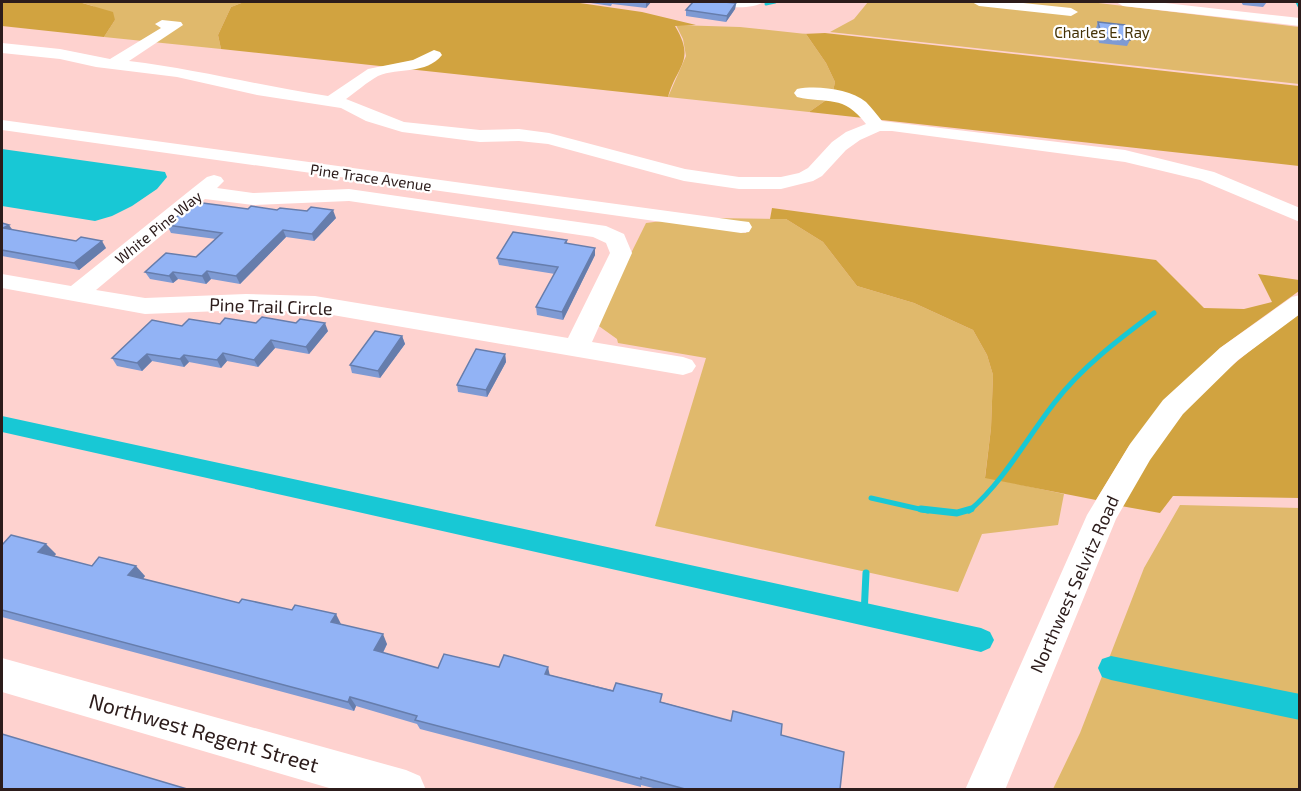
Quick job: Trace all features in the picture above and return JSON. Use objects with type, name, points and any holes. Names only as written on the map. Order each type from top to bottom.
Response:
[{"type":"street","points":[[721,2],[756,2]]},
{"type":"street","points":[[979,2],[1071,7],[1072,28]]},
{"type":"street","points":[[1123,2],[1215,7],[1299,22]]},
{"type":"street","points":[[113,64],[176,26],[162,24]]},
{"type":"street","points":[[2,48],[60,54],[113,64],[177,72],[257,90],[331,102],[345,105],[402,127],[480,136],[541,137],[684,175],[739,183],[781,183],[806,177],[815,172],[839,146],[865,129],[877,126],[919,129],[1125,156],[1207,176],[1299,216]]},
{"type":"street","points":[[331,102],[374,72],[418,64],[434,55]]},
{"type":"street","points":[[803,93],[852,101],[877,126]]},
{"type":"street","name":"Pine Trace Avenue","points":[[2,125],[741,227]]},
{"type":"street","name":"White Pine Way","points":[[76,294],[240,159]]},
{"type":"street","points":[[200,192],[253,199],[350,195],[598,231],[616,239],[621,252],[576,348]]},
{"type":"street","name":"Pine Trail Circle","points":[[2,281],[145,306],[246,302],[315,304],[683,366]]},
{"type":"street","name":"Northwest Selvitz Road","points":[[985,789],[1102,515],[1140,452],[1173,407],[1228,354],[1299,302]]},
{"type":"street","name":"Northwest Regent Street","points":[[2,675],[406,789]]},
{"type":"green space","points":[[79,2],[244,2],[231,7],[218,35],[221,49],[104,37],[115,20],[93,6]]},
{"type":"green space","name":"Charles E. Ray","points":[[868,2],[1090,2],[1299,27],[1299,84],[830,32],[854,19]]},
{"type":"green space","points":[[676,25],[740,27],[806,34],[826,63],[835,82],[832,96],[809,112],[668,97],[686,56],[683,39]]},
{"type":"green space","points":[[709,218],[786,219],[823,242],[857,286],[914,303],[973,330],[987,355],[993,375],[991,428],[985,477],[1064,494],[1058,525],[982,534],[958,592],[655,526],[706,358],[618,343],[617,339],[596,324],[646,223],[662,221],[746,233],[749,224]]},
{"type":"green space","points":[[1180,505],[1299,508],[1299,789],[1053,789],[1080,733],[1144,568]]},
{"type":"shaded area","points":[[2,2],[79,2],[113,12],[115,20],[104,37],[2,26]]},
{"type":"shaded area","points":[[244,2],[573,2],[642,12],[696,25],[675,26],[684,47],[684,55],[683,63],[668,97],[221,49],[218,35],[231,7]]},
{"type":"shaded area","points":[[825,33],[1299,86],[1299,166],[809,112],[832,96],[835,82],[826,63],[806,34],[802,34]]},
{"type":"shaded area","points":[[772,208],[1156,260],[1204,308],[1244,309],[1272,302],[1258,274],[1299,280],[1299,291],[1220,348],[1129,446],[1096,500],[985,478],[991,428],[993,375],[987,355],[973,330],[914,303],[857,286],[823,242],[786,219],[770,219]]},
{"type":"shaded area","points":[[1299,314],[1299,498],[1173,496],[1160,513],[1121,506],[1157,446],[1196,399],[1238,360]]},
{"type":"water","points":[[2,149],[165,172],[167,177],[157,189],[132,206],[95,221],[2,206]]},
{"type":"building","points":[[693,2],[736,3],[727,16],[686,10]]},
{"type":"building","points":[[1098,22],[1125,25],[1130,40],[1102,37]]},
{"type":"building","points":[[195,202],[248,209],[251,206],[277,210],[280,208],[307,211],[311,207],[333,210],[312,234],[283,230],[236,276],[207,271],[202,276],[173,272],[169,276],[145,272],[166,253],[196,257],[222,233],[167,225]]},
{"type":"building","points":[[2,223],[9,225],[3,228],[76,241],[81,237],[102,241],[74,263],[2,250]]},
{"type":"building","points":[[513,232],[567,240],[565,243],[595,248],[562,312],[536,307],[558,267],[497,258]]},
{"type":"building","points":[[262,317],[296,323],[300,319],[325,323],[306,347],[271,340],[254,360],[223,353],[217,360],[184,355],[180,359],[147,354],[137,363],[112,358],[152,320],[182,326],[189,319],[220,324],[225,318],[256,323]]},
{"type":"building","points":[[375,331],[402,336],[378,371],[350,365]]},
{"type":"building","points":[[476,349],[505,354],[486,390],[457,385]]},
{"type":"building","points":[[11,535],[46,544],[38,552],[92,566],[99,557],[136,566],[128,575],[239,603],[242,599],[292,610],[295,605],[336,614],[331,622],[383,634],[374,650],[438,668],[444,654],[499,667],[504,655],[548,667],[545,674],[613,691],[616,683],[662,694],[660,702],[731,721],[733,711],[782,724],[781,735],[844,752],[840,789],[685,789],[415,720],[417,716],[350,697],[348,702],[2,610],[2,545]]},
{"type":"building","points":[[2,734],[187,789],[2,789]]},
{"type":"waterway","points":[[766,4],[775,2]]},
{"type":"waterway","points":[[1297,2],[1300,8]]},
{"type":"waterway","points":[[969,511],[994,486],[1055,402],[1077,377],[1114,343],[1154,313]]},
{"type":"waterway","points":[[2,424],[981,640]]},
{"type":"waterway","points":[[871,498],[928,511]]},
{"type":"waterway","points":[[921,509],[957,513],[971,509]]},
{"type":"waterway","points":[[864,615],[866,573]]},
{"type":"waterway","points":[[1111,668],[1300,707]]}]
